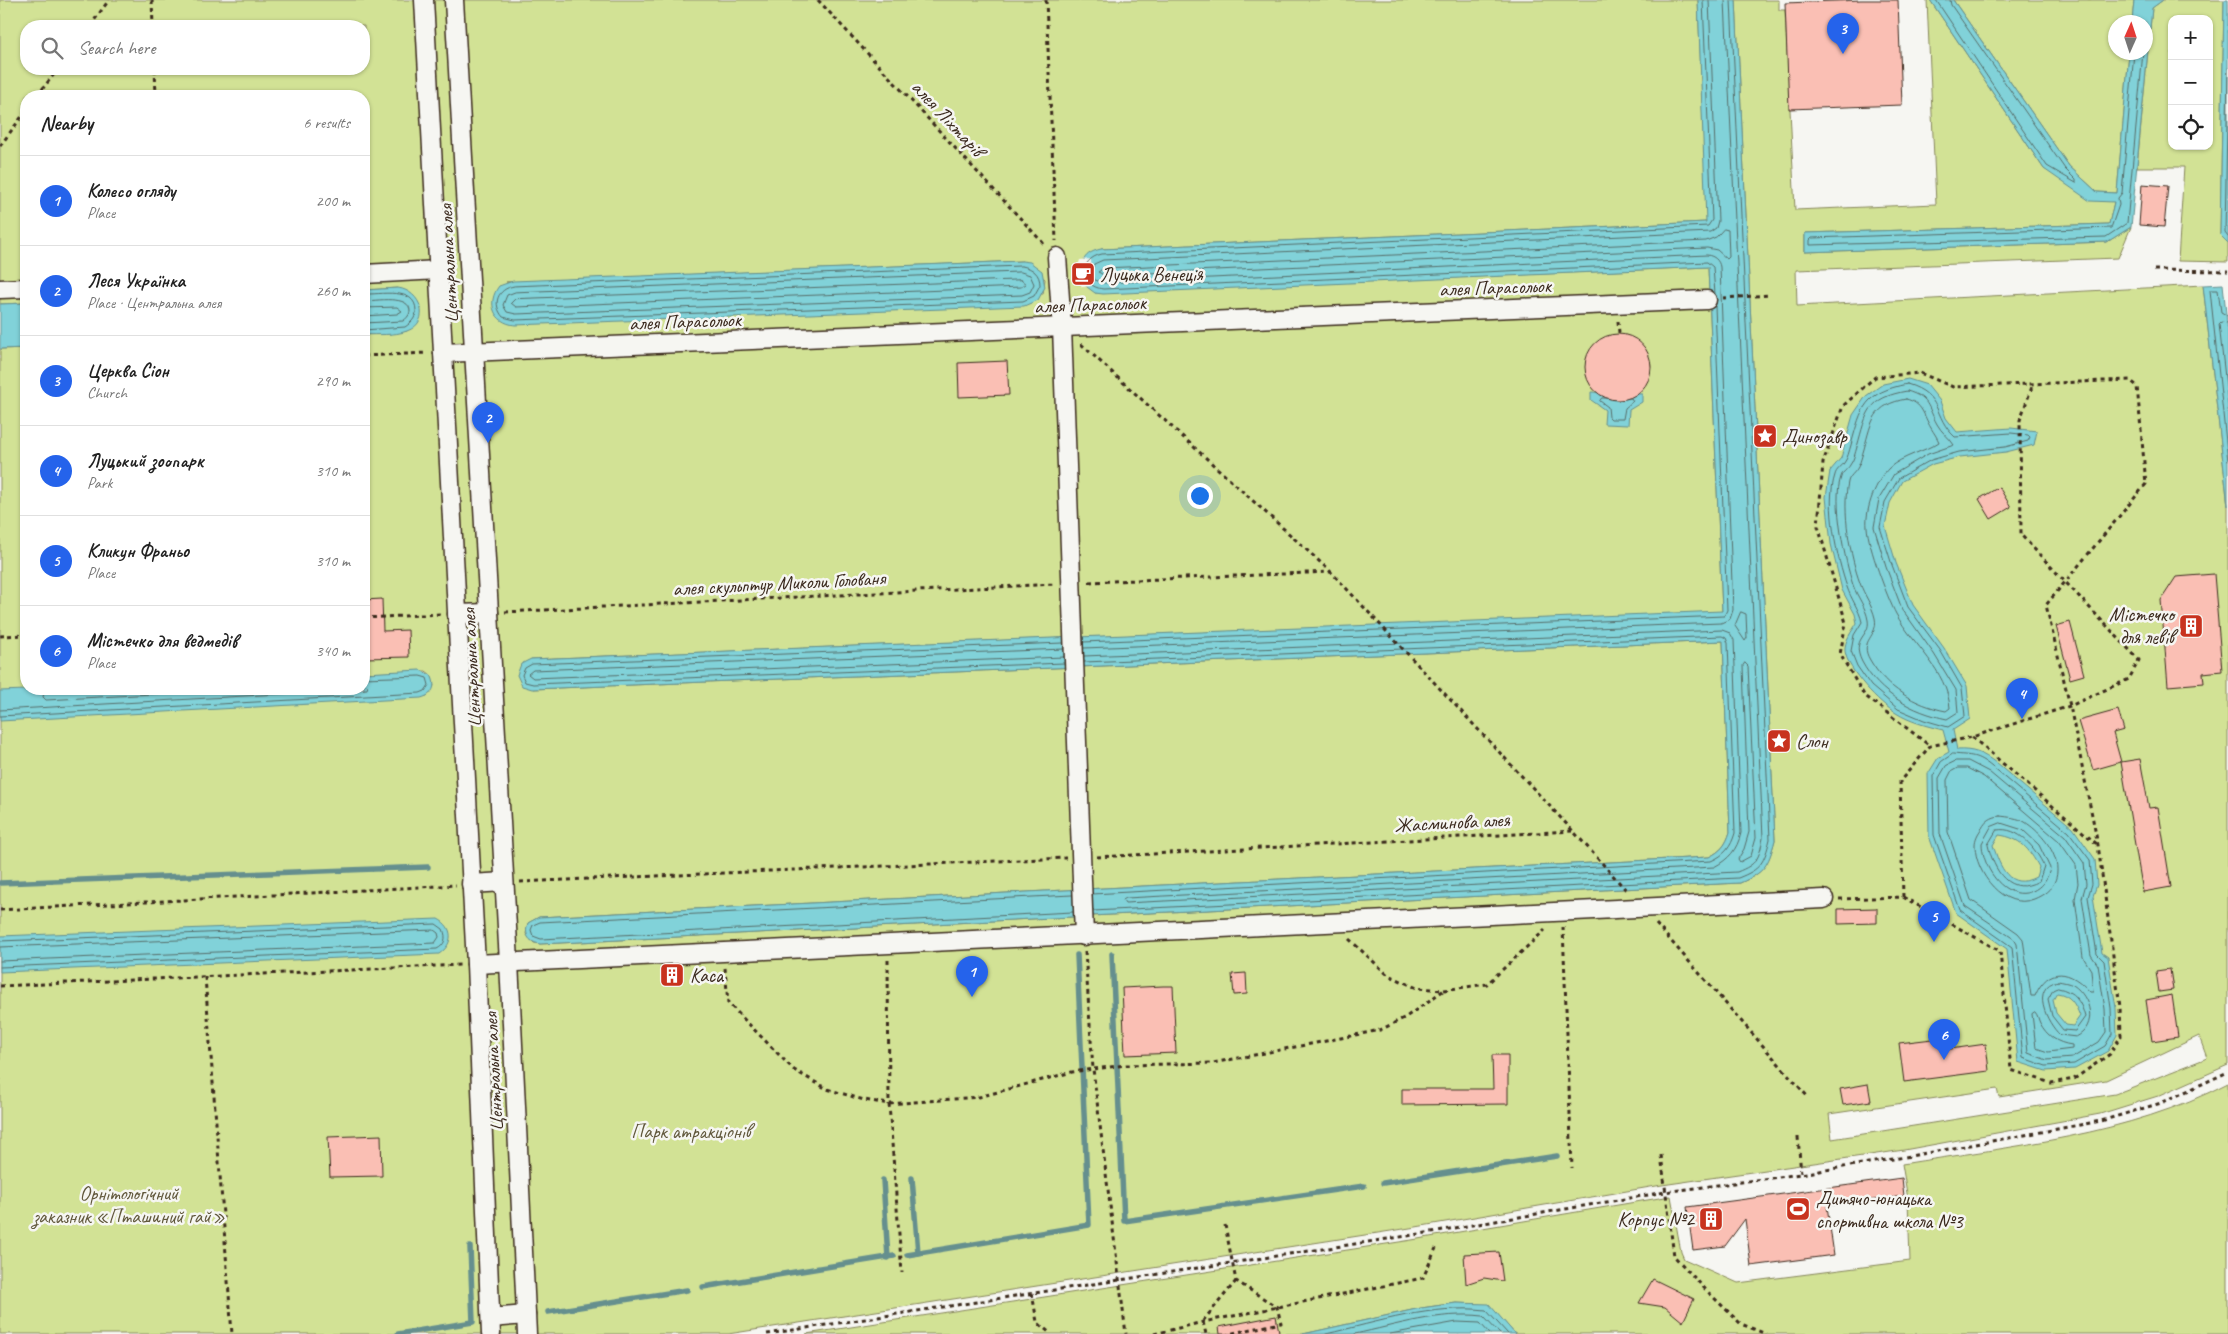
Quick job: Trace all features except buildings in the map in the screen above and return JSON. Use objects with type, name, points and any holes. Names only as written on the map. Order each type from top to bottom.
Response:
[{"type":"street","name":"Центральна алея","points":[[424,0],[476,964],[491,1326]]},
{"type":"street","name":"Центральна алея","points":[[454,0],[509,962],[526,1334]]},
{"type":"street","points":[[1057,257],[1062,327],[1084,936]]},
{"type":"street","points":[[370,274],[439,270]]},
{"type":"street","points":[[0,289],[20,288]]},
{"type":"street","name":"алея Парасольок","points":[[443,353],[1707,300]]},
{"type":"street","points":[[457,614],[489,613]]},
{"type":"street","points":[[471,884],[504,882]]},
{"type":"street","points":[[476,964],[1824,899]]},
{"type":"street","points":[[491,1326],[526,1315]]},
{"type":"path","points":[[94,20],[109,0]]},
{"type":"path","points":[[152,0],[153,20]]},
{"type":"path","name":"алея Ліхтарів","points":[[818,0],[1057,257]]},
{"type":"path","points":[[1046,0],[1057,257]]},
{"type":"path","points":[[42,90],[53,75]]},
{"type":"path","points":[[155,75],[156,90]]},
{"type":"path","points":[[0,146],[20,119]]},
{"type":"path","points":[[2154,270],[2228,271]]},
{"type":"path","points":[[1707,300],[1769,295]]},
{"type":"path","points":[[1062,327],[1331,572],[1595,855],[1808,1096]]},
{"type":"path","points":[[370,356],[443,353]]},
{"type":"path","points":[[1824,899],[1903,897],[2000,951],[2011,1070],[2051,1083],[2074,1079],[2110,1054],[2121,1036],[2120,1007],[2098,845],[2070,706],[2046,605],[2065,579],[2146,484],[2137,386],[2130,380],[1953,386],[1920,373],[1875,377],[1843,406],[1823,463],[1818,526],[1846,624],[1840,654],[1864,695],[1930,746]]},
{"type":"path","points":[[1903,897],[1900,781],[1930,746],[1972,737],[2070,706],[2130,679],[2139,660],[2065,579],[2021,535],[2020,420],[2033,383]]},
{"type":"path","name":"алея скульптур Миколи Голованя","points":[[489,613],[1072,583],[1331,572]]},
{"type":"path","points":[[370,618],[457,614]]},
{"type":"path","points":[[0,636],[20,635]]},
{"type":"path","points":[[1972,737],[2098,845]]},
{"type":"path","name":"Жасминова алея","points":[[504,882],[1082,857],[1573,831]]},
{"type":"path","points":[[0,910],[471,884]]},
{"type":"path","points":[[1332,923],[1388,975],[1417,988],[1444,990],[1487,984],[1563,912]]},
{"type":"path","points":[[1563,912],[1572,1168]]},
{"type":"path","points":[[1084,936],[1093,1069],[1126,1334]]},
{"type":"path","points":[[888,945],[889,1104],[902,1274]]},
{"type":"path","points":[[724,952],[728,1002],[794,1070],[827,1089],[864,1100],[889,1104],[979,1097],[1072,1072],[1093,1069],[1126,1065],[1213,1063],[1380,1030],[1406,1017],[1444,990]]},
{"type":"path","points":[[0,986],[476,964]]},
{"type":"path","points":[[205,977],[232,1334]]},
{"type":"path","points":[[767,1334],[1420,1234],[1665,1192],[1801,1174],[2102,1121],[2161,1103],[2228,1072]]},
{"type":"path","points":[[1798,1138],[1801,1174]]},
{"type":"path","points":[[1660,1155],[1674,1256],[1741,1324],[1766,1334]]},
{"type":"path","points":[[1225,1225],[1236,1281],[1278,1306],[1281,1323],[1228,1334]]},
{"type":"path","points":[[1154,1334],[1278,1306],[1423,1278],[1436,1248]]},
{"type":"path","points":[[1203,1322],[1236,1281]]},
{"type":"path","points":[[1032,1293],[1037,1322],[1051,1334]]},
{"type":"path","points":[[1203,1322],[1206,1334]]},
{"type":"green space","points":[[0,0],[1698,0],[1707,222],[1101,249],[1095,293],[1708,267],[1722,612],[531,659],[533,689],[1723,641],[1730,832],[1727,841],[1717,852],[1709,857],[539,917],[528,923],[526,934],[534,943],[540,944],[1740,883],[1760,872],[1770,856],[1775,840],[1736,0],[1779,0],[1779,10],[1785,10],[1795,210],[1936,204],[1927,0],[1930,0],[2044,169],[2114,202],[2109,224],[1805,233],[1805,252],[2107,242],[2131,227],[2118,258],[1796,270],[1797,306],[2203,285],[2228,506],[2228,1065],[2158,1096],[2100,1114],[1904,1150],[1662,1185],[1410,1228],[728,1334],[0,1334],[0,349],[20,348],[20,695],[370,694],[427,696],[434,686],[431,675],[426,671],[370,673],[370,334],[407,331],[398,288],[370,290],[370,90],[20,90],[20,303],[0,304]],"holes":[[[1022,261],[1045,279],[1043,294],[506,282]],[[2199,1036],[2207,1058],[2115,1094],[1832,1139],[1829,1114],[1997,1089],[1999,1097],[2106,1080]]]},
{"type":"green space","points":[[1953,0],[2134,0],[2133,15],[2108,15],[2108,60],[2128,60],[2117,193],[2097,192],[2069,166]]},
{"type":"green space","points":[[2163,0],[2224,0],[2220,235],[2228,243],[2228,262],[2178,261],[2184,167],[2137,167],[2147,60],[2153,60],[2153,15],[2151,15],[2152,8]]},
{"type":"green space","points":[[2228,1083],[2228,1334],[1515,1334],[1489,1305],[1456,1303],[1421,1308],[1303,1334],[806,1334],[1412,1240],[1671,1196],[1681,1252],[1684,1259],[1738,1283],[1910,1261],[1908,1199],[1902,1164],[2069,1137],[2110,1127],[2190,1101]]},
{"type":"water","points":[[1698,0],[1736,0],[1775,840],[1770,856],[1760,871],[1740,883],[540,944],[528,937],[526,931],[528,923],[539,917],[1709,857],[1717,852],[1727,841],[1730,832],[1723,641],[532,689],[522,686],[517,675],[521,664],[531,659],[1722,611],[1708,267],[1103,294],[1095,293],[1083,284],[1082,271],[1085,257],[1101,249],[1706,222]]},
{"type":"water","points":[[1930,0],[1953,0],[2069,166],[2097,192],[2117,193],[2128,60],[2147,60],[2131,227],[2107,242],[1805,252],[1805,233],[2109,224],[2114,202],[2090,201],[2044,169]]},
{"type":"water","points":[[2134,0],[2163,0],[2152,8],[2151,15],[2133,15]]},
{"type":"water","points":[[2224,0],[2228,0],[2228,243],[2220,235]]},
{"type":"water","points":[[1030,262],[1042,271],[1045,287],[1038,300],[1024,306],[515,325],[497,316],[493,305],[495,292],[499,286],[513,281]]},
{"type":"water","points":[[2223,284],[2228,333],[2228,506],[2203,285]]},
{"type":"water","points":[[398,288],[406,290],[413,295],[421,307],[419,321],[415,327],[402,333],[370,335],[370,290]]},
{"type":"water","points":[[20,303],[20,348],[0,349],[0,304]]},
{"type":"water","points":[[1908,379],[1927,385],[1940,401],[1946,418],[1957,432],[2011,428],[2037,431],[2034,445],[2006,452],[1960,457],[1933,464],[1902,481],[1890,503],[1885,526],[1896,563],[1913,605],[1944,648],[1967,686],[1970,719],[1953,730],[1957,750],[1978,752],[1996,763],[2073,828],[2095,859],[2097,885],[2093,896],[2102,953],[2108,957],[2116,1008],[2117,1035],[2108,1051],[2075,1069],[2046,1071],[2018,1062],[2007,949],[1956,913],[1929,836],[1928,774],[1938,758],[1949,752],[1943,730],[1913,721],[1889,709],[1865,686],[1847,659],[1846,644],[1857,623],[1855,614],[1842,590],[1831,544],[1826,497],[1830,471],[1841,458],[1853,415],[1866,396],[1883,384]],"holes":[[[1999,835],[2007,836],[2024,845],[2039,867],[2036,877],[2027,881],[2019,881],[2012,879],[2007,874],[1999,861],[1993,845]],[[2057,993],[2069,998],[2080,1016],[2073,1026],[2066,1025],[2056,1013],[2053,1000]]]},
{"type":"water","points":[[1591,392],[1642,394],[1642,402],[1629,410],[1628,425],[1604,424],[1605,410],[1591,400]]},
{"type":"water","points":[[420,670],[431,675],[434,686],[428,695],[421,698],[0,721],[0,691],[20,690],[20,695],[370,695],[370,673]]},
{"type":"water","points":[[438,919],[447,926],[450,936],[444,950],[439,954],[0,972],[0,936]]},
{"type":"water","points":[[1456,1303],[1489,1304],[1515,1334],[1303,1334],[1421,1308]]},
{"type":"pier","points":[[1091,259],[1092,286],[1082,287],[1077,276],[1078,266],[1080,260]]},
{"type":"waterway","points":[[0,883],[428,867]]},
{"type":"waterway","points":[[1112,954],[1124,1221],[1364,1186]]},
{"type":"waterway","points":[[907,1255],[1089,1225],[1077,955]]},
{"type":"waterway","points":[[1383,1183],[1557,1156]]},
{"type":"waterway","points":[[912,1178],[918,1253]]},
{"type":"waterway","points":[[883,1180],[888,1258]]},
{"type":"waterway","points":[[398,1334],[473,1322],[470,1247]]},
{"type":"waterway","points":[[703,1287],[894,1256]]},
{"type":"waterway","points":[[548,1312],[687,1290]]},
{"type":"place","name":"Церква Сіон","points":[[1843,54]]},
{"type":"place","name":"Луцька Венеція","points":[[1083,274]]},
{"type":"place","name":"Динозавр","points":[[1765,436]]},
{"type":"place","name":"Леся Українка","points":[[488,443]]},
{"type":"place","name":"Містечко для левів","points":[[2191,626]]},
{"type":"place","name":"Луцький зоопарк","points":[[2022,719]]},
{"type":"place","name":"Слон","points":[[1779,741]]},
{"type":"place","name":"Кликун Франьо","points":[[1934,942]]},
{"type":"place","name":"Каса","points":[[672,975]]},
{"type":"place","name":"Колесо огляду","points":[[972,997]]},
{"type":"place","name":"Містечко для ведмедів","points":[[1944,1060]]},
{"type":"place","name":"Дитячо-юнацька спортивна школа №3","points":[[1798,1209]]},
{"type":"place","name":"Корпус №2","points":[[1711,1219]]},
{"type":"park label","name":"Парк атракціонів","points":[[691,1131]]},
{"type":"park label","name":"Орнітологічний заказник «Пташиний гай»","points":[[129,1204]]}]
